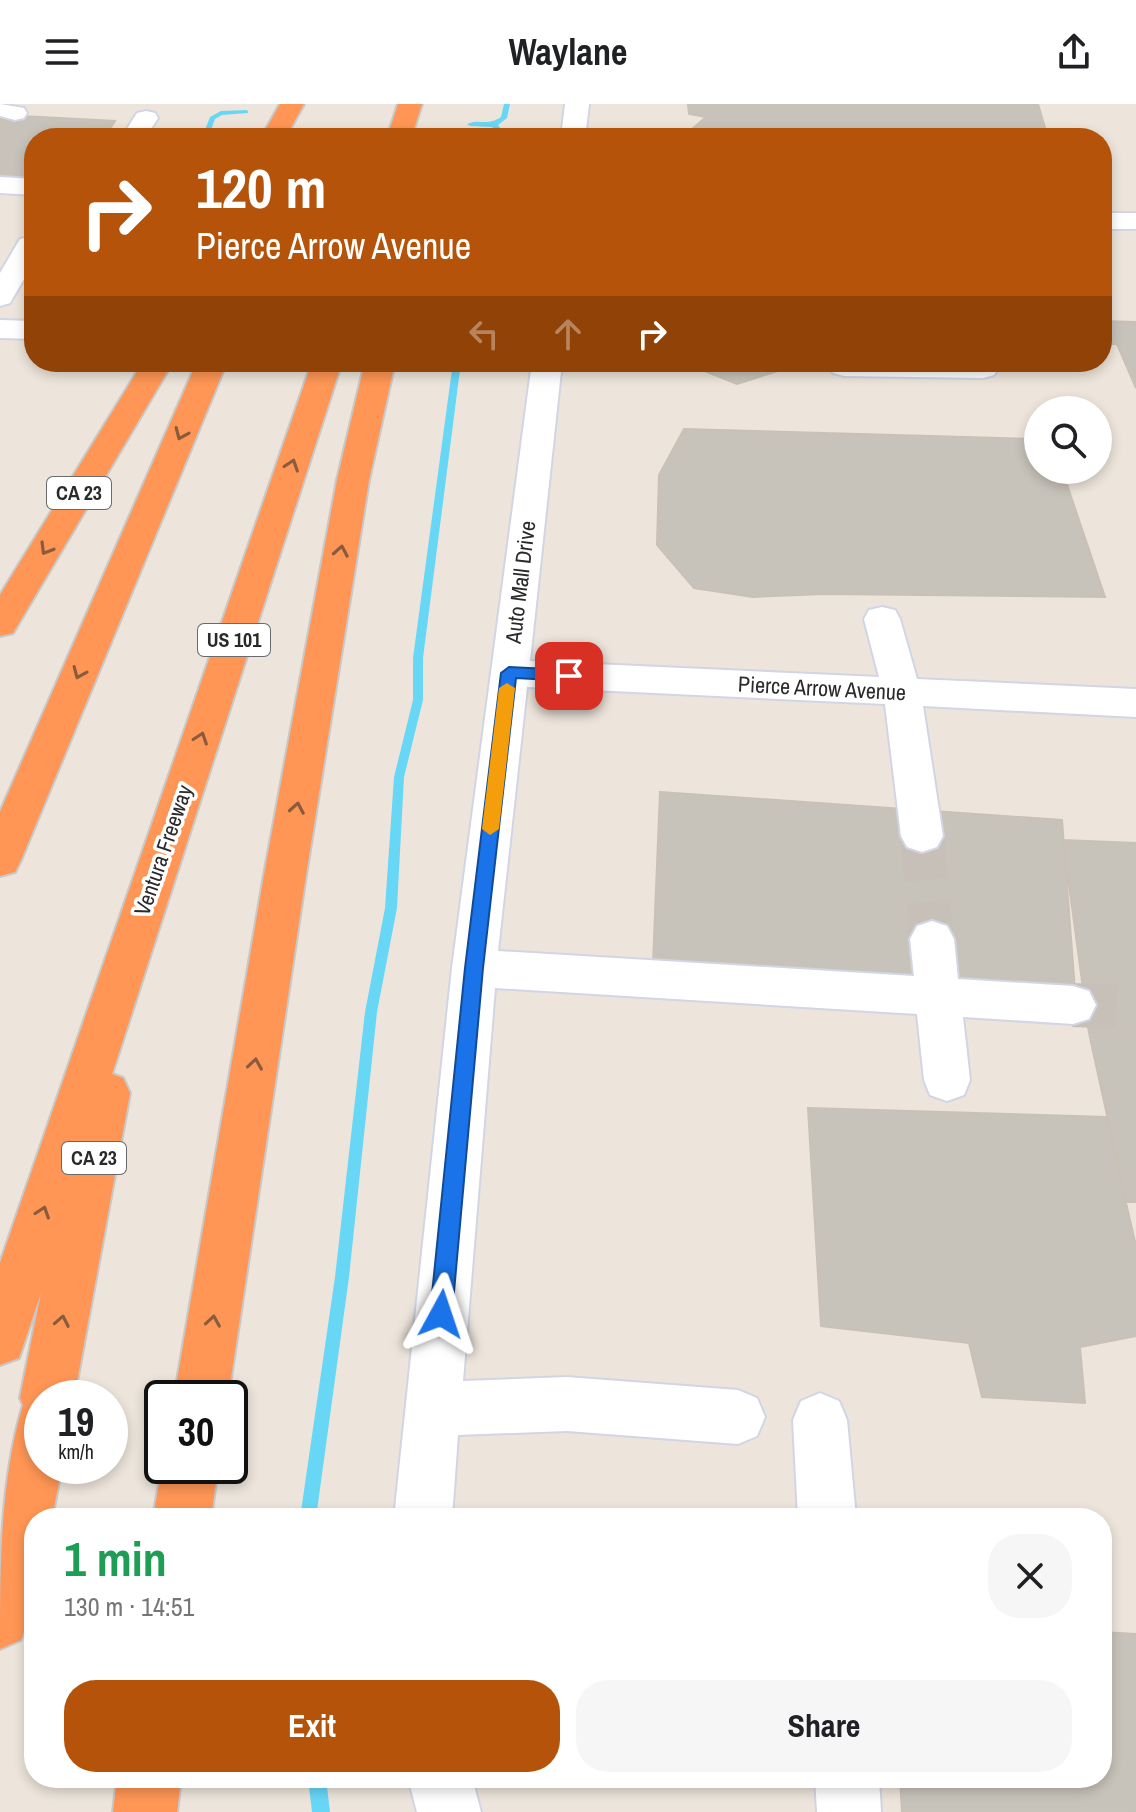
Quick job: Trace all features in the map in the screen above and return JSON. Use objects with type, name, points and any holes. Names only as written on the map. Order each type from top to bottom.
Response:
[{"type":"highway","points":[[279,128],[292,104]]},
{"type":"highway","name":"CA 23","points":[[0,624],[152,372]]},
{"type":"highway","points":[[0,860],[208,372]]},
{"type":"highway","name":"Ventura Freeway","points":[[0,1339],[324,372]]},
{"type":"highway","points":[[204,1380],[334,587],[353,480],[378,372]]},
{"type":"highway","name":"CA 23","points":[[51,1380],[141,918]]},
{"type":"highway","points":[[25,1508],[30,1484]]},
{"type":"highway","points":[[184,1508],[187,1484]]},
{"type":"highway","points":[[0,1619],[24,1515]]},
{"type":"highway","points":[[145,1812],[148,1788]]},
{"type":"street","points":[[574,128],[577,104]]},
{"type":"street","points":[[0,185],[24,186]]},
{"type":"street","points":[[1112,221],[1136,221]]},
{"type":"street","points":[[0,243],[24,244]]},
{"type":"street","points":[[0,297],[24,258]]},
{"type":"street","points":[[0,329],[24,330]]},
{"type":"street","name":"Auto Mall Drive","points":[[424,1508],[474,968],[546,372]]},
{"type":"street","points":[[882,619],[902,692],[922,836]]},
{"type":"street","name":"Pierce Arrow Avenue","points":[[509,673],[1136,703]]},
{"type":"street","points":[[932,939],[947,1080]]},
{"type":"street","points":[[474,968],[1073,1005]]},
{"type":"street","points":[[432,1409],[567,1404],[738,1417]]},
{"type":"street","points":[[820,1420],[826,1508]]},
{"type":"street","points":[[443,1788],[449,1812]]},
{"type":"street","points":[[848,1788],[849,1812]]},
{"type":"building","points":[[688,104],[1038,104],[1045,128],[693,128],[706,117],[689,114]]},
{"type":"building","points":[[21,116],[115,121],[110,128],[24,128],[24,179],[0,178],[0,119],[19,120]]},
{"type":"building","points":[[1112,321],[1136,322],[1136,388],[1117,344],[1112,344]]},
{"type":"building","points":[[707,372],[775,372],[737,384]]},
{"type":"building","points":[[684,429],[1024,439],[1024,484],[1067,484],[1105,597],[824,594],[753,597],[694,588],[657,545],[659,475]]},
{"type":"building","points":[[660,792],[1062,820],[1075,990],[653,963]]},
{"type":"building","points":[[1063,840],[1136,843],[1136,1035],[1089,1033]]},
{"type":"building","points":[[1089,1033],[1136,1035],[1136,1202],[1126,1202]]},
{"type":"building","points":[[808,1108],[1106,1117],[1136,1246],[1136,1336],[1080,1347],[1085,1403],[982,1397],[969,1343],[821,1326]]},
{"type":"building","points":[[1112,1633],[1136,1634],[1136,1812],[902,1812],[901,1788],[1112,1788]]},
{"type":"waterway","points":[[494,125],[504,118],[507,104]]},
{"type":"waterway","points":[[208,128],[212,118],[221,113],[246,112]]},
{"type":"waterway","points":[[470,124],[494,125]]},
{"type":"waterway","points":[[309,1508],[342,1277],[371,1012],[391,908],[399,777],[418,700],[418,658],[456,372]]},
{"type":"waterway","points":[[318,1788],[321,1812]]},
{"type":"tunnel","points":[[922,836],[932,939]]},
{"type":"tunnel","points":[[1073,1005],[1136,1008]]},
{"type":"slow traffic","points":[[490,829],[507,688]]},
{"type":"route","points":[[441,1314],[474,968],[509,673],[569,676]]}]
